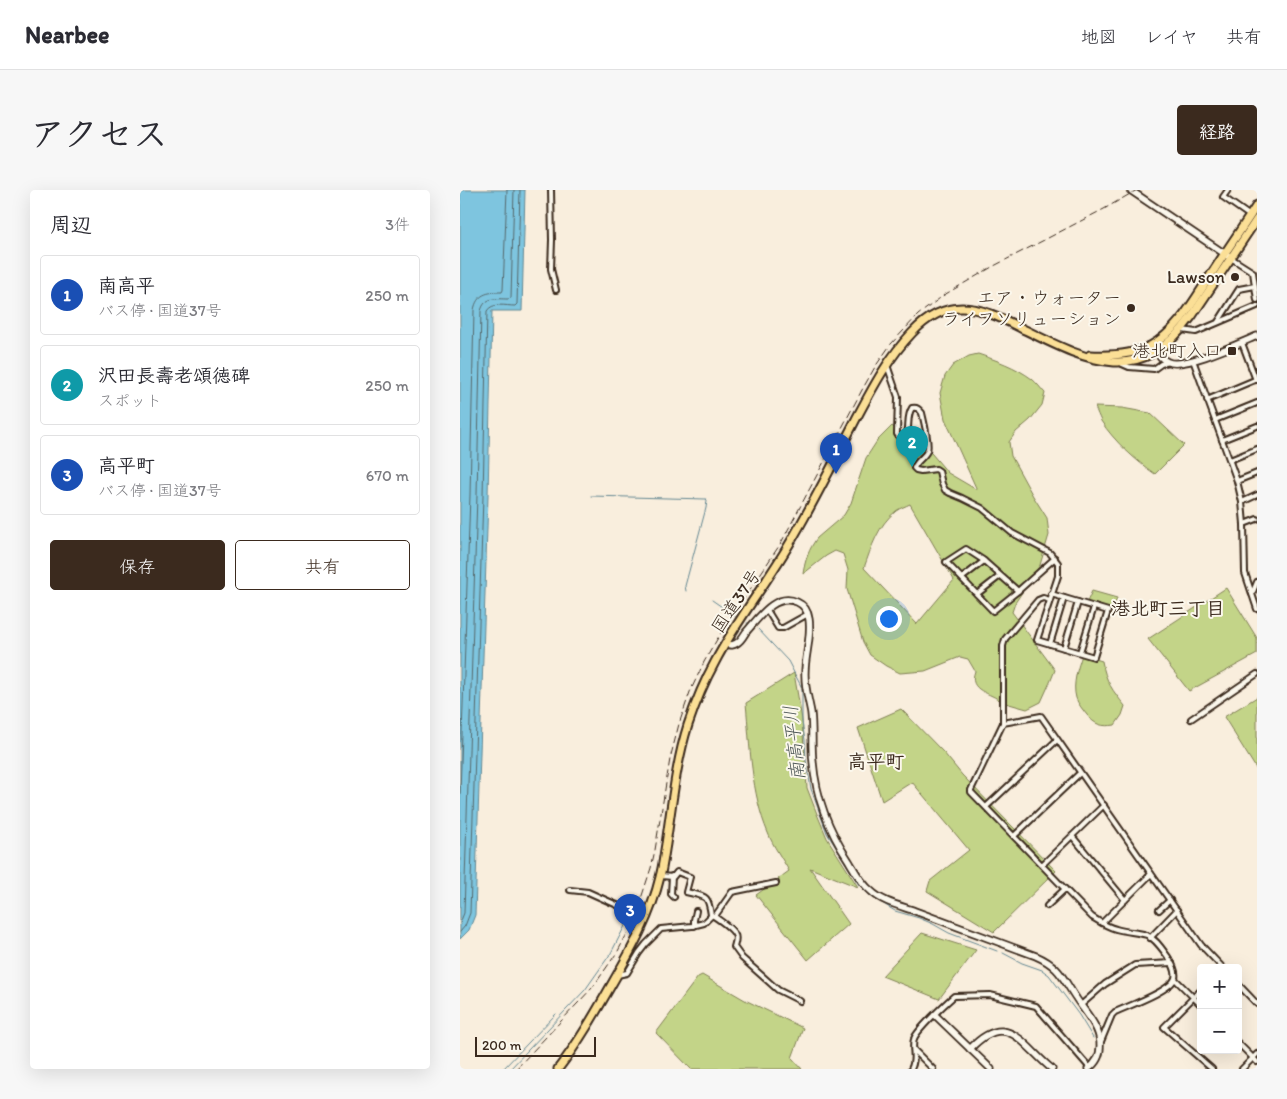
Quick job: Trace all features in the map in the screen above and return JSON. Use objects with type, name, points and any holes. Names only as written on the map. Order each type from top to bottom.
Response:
[{"type":"highway","name":"国道37号","points":[[558,1069],[587,1028],[632,949],[655,898],[661,876],[683,743],[707,676],[725,644],[785,553],[875,384],[906,339],[925,321],[944,311],[970,308],[987,312],[1054,344],[1091,358],[1101,361],[1118,362],[1139,359],[1154,348],[1175,337],[1182,330],[1232,258],[1254,219],[1257,206]]},
{"type":"highway","name":"国道37号","points":[[1077,353],[1093,355],[1120,354],[1154,348],[1184,315],[1224,254],[1254,219]]},
{"type":"street","points":[[551,190],[551,269],[556,290]]},
{"type":"street","points":[[1130,190],[1257,275]]},
{"type":"street","points":[[1228,190],[1224,197],[1254,219]]},
{"type":"street","points":[[1252,272],[1257,300]]},
{"type":"street","points":[[1217,323],[1239,290],[1255,286]]},
{"type":"street","points":[[1182,330],[1196,332],[1257,306]]},
{"type":"street","points":[[1154,348],[1165,362],[1179,363],[1212,355],[1257,336]]},
{"type":"street","points":[[1207,400],[1257,380],[1242,343]]},
{"type":"street","points":[[1192,360],[1237,481],[1242,502],[1244,524],[1245,573],[1257,609]]},
{"type":"street","points":[[1118,362],[1129,367],[1154,369],[1168,362]]},
{"type":"street","points":[[887,364],[898,398],[897,434],[899,436],[907,434],[908,414],[912,408],[919,409],[922,413],[928,448],[914,468],[921,471],[936,469],[939,471],[945,490],[950,494],[982,508],[1012,533],[1050,553],[1055,558],[1059,568],[1058,576],[1051,594],[1037,640],[1094,657],[1108,611],[1051,594]]},
{"type":"street","points":[[1215,420],[1257,403]]},
{"type":"street","points":[[1222,440],[1257,426]]},
{"type":"street","points":[[1230,460],[1257,449]]},
{"type":"street","points":[[1237,481],[1257,473]]},
{"type":"street","points":[[1242,502],[1257,495]]},
{"type":"street","points":[[1244,524],[1257,519]]},
{"type":"street","points":[[1018,591],[984,561],[966,549],[946,562],[993,611],[1018,591],[1055,558]]},
{"type":"street","points":[[962,578],[984,561]]},
{"type":"street","points":[[977,594],[1000,576]]},
{"type":"street","points":[[1252,594],[1257,582]]},
{"type":"street","points":[[911,1069],[914,1061],[914,1036],[954,996],[990,995],[1036,1006],[1089,1068],[1098,1057],[1100,1044],[1112,1015],[1159,992],[1171,985],[1175,979],[1174,967],[1158,944],[1140,934],[1114,929],[1092,917],[971,792],[1003,723],[1003,646],[1005,639],[1038,600],[1043,598],[1050,600]]},
{"type":"street","points":[[1050,644],[1064,598]]},
{"type":"street","points":[[725,644],[733,645],[739,642],[776,602],[787,599],[801,604],[808,614],[810,623],[805,676],[806,694],[811,713],[812,760],[815,778],[822,810],[828,824],[861,880],[871,892],[893,903],[1043,959],[1060,974],[1081,1005],[1099,1036],[1100,1044]]},
{"type":"street","points":[[1064,648],[1078,602]]},
{"type":"street","points":[[1080,652],[1094,607]]},
{"type":"street","points":[[767,610],[778,628],[783,628],[808,614]]},
{"type":"street","points":[[1191,719],[1257,674]]},
{"type":"street","points":[[1003,723],[1040,716],[1201,945],[1219,964]]},
{"type":"street","points":[[986,807],[1057,740]]},
{"type":"street","points":[[1014,836],[1080,772]]},
{"type":"street","points":[[1042,865],[1104,805]]},
{"type":"street","points":[[1072,836],[1125,900]]},
{"type":"street","points":[[661,876],[672,876],[677,872],[690,877],[686,892],[705,897],[709,901],[713,916],[735,934],[734,947],[742,958],[778,990],[800,1001]]},
{"type":"street","points":[[1102,923],[1151,874]]},
{"type":"street","points":[[672,876],[671,894],[674,896]]},
{"type":"street","points":[[617,975],[627,974],[646,944],[661,929],[675,929],[704,923],[713,916],[732,892],[776,883]]},
{"type":"street","points":[[1047,906],[1066,889]]},
{"type":"street","points":[[570,890],[588,892],[646,918]]},
{"type":"street","points":[[1159,910],[1170,900]]},
{"type":"street","points":[[1150,938],[1177,910]]},
{"type":"street","points":[[694,926],[696,911]]},
{"type":"street","points":[[1081,1005],[1105,984],[1135,966],[1172,963]]},
{"type":"street","points":[[1175,979],[1197,1002]]},
{"type":"street","points":[[1242,988],[1257,1004]]},
{"type":"street","points":[[1197,994],[1164,1027],[1212,1069]]},
{"type":"street","points":[[935,1015],[991,1069]]},
{"type":"street","points":[[970,1049],[986,1034],[1006,1032],[1017,1036],[1052,1069]]},
{"type":"street","points":[[1242,1047],[1257,1062]]},
{"type":"street","points":[[914,1050],[933,1069]]},
{"type":"street","points":[[1242,1069],[1257,1054]]},
{"type":"green space","points":[[978,354],[1013,367],[1032,379],[1045,393],[1042,405],[1009,442],[1011,456],[1047,518],[1049,535],[1040,565],[1015,603],[1012,612],[1055,670],[1041,702],[1027,709],[1002,702],[981,691],[974,683],[975,671],[968,659],[960,657],[925,671],[900,673],[870,655],[863,642],[847,589],[848,570],[843,554],[835,551],[803,574],[814,542],[844,515],[851,503],[866,458],[877,441],[892,426],[904,436],[909,447],[921,441],[948,473],[977,490],[945,419],[940,393],[945,376],[953,365],[969,356]],"holes":[[[910,504],[954,580],[917,624],[864,568],[876,537],[884,523],[896,511]]]},
{"type":"green space","points":[[1095,407],[1122,408],[1150,413],[1184,445],[1155,474],[1133,457],[1112,436],[1101,421]]},
{"type":"green space","points":[[1226,588],[1257,638],[1257,654],[1189,691],[1148,639]]},
{"type":"green space","points":[[1092,591],[1117,598],[1113,610],[1087,602]]},
{"type":"green space","points":[[1082,655],[1102,661],[1105,675],[1110,685],[1125,706],[1122,715],[1115,725],[1106,726],[1096,723],[1087,715],[1077,700],[1075,681]]},
{"type":"green space","points":[[794,673],[802,720],[807,788],[827,838],[858,887],[810,868],[849,924],[808,960],[756,895],[789,871],[770,838],[762,818],[752,769],[746,703]]},
{"type":"green space","points":[[1257,697],[1257,770],[1224,717]]},
{"type":"green space","points":[[901,709],[944,753],[962,775],[1056,871],[994,932],[927,891],[930,881],[969,850],[912,782],[882,801],[858,728]]},
{"type":"green space","points":[[922,933],[976,950],[939,999],[882,976]]},
{"type":"green space","points":[[702,975],[745,1000],[803,1028],[792,1058],[802,1069],[691,1069],[656,1033],[698,977]]},
{"type":"water","points":[[460,190],[525,190],[522,311],[492,311],[475,915],[469,930],[460,939]]},
{"type":"waterway","name":"南高平川","points":[[591,496],[706,499],[706,508],[685,586],[686,591]]},
{"type":"waterway","name":"南高平川","points":[[712,600],[735,616]]},
{"type":"waterway","name":"南高平川","points":[[758,629],[788,661],[802,688],[802,722],[811,789],[827,833],[859,885],[872,897],[895,911],[919,918],[949,933],[997,951]]},
{"type":"waterway","points":[[510,1069],[585,990],[611,953],[629,918]]},
{"type":"waterway","name":"南高平川","points":[[1003,953],[1049,975],[1079,1015],[1093,1038]]},
{"type":"waterway","points":[[503,1069],[556,1014]]},
{"type":"railway","points":[[516,1069],[593,987],[618,951],[628,932],[651,868],[670,759],[690,692],[719,636],[781,543],[862,390],[891,344],[918,315],[944,295],[992,267],[1137,190]]},
{"type":"place","name":"Lawson","points":[[1235,277]]},
{"type":"place","name":"エア・ウォーター ライフソリューション","points":[[1131,308]]},
{"type":"place","name":"港北町入口","points":[[1232,351]]},
{"type":"place","name":"沢田長壽老頌徳碑","points":[[912,467]]},
{"type":"place","name":"南高平","points":[[836,474]]},
{"type":"place","name":"高平町","points":[[630,935]]},
{"type":"district","name":"港北町三丁目","points":[[1168,608]]},
{"type":"district","name":"高平町","points":[[876,761]]}]
